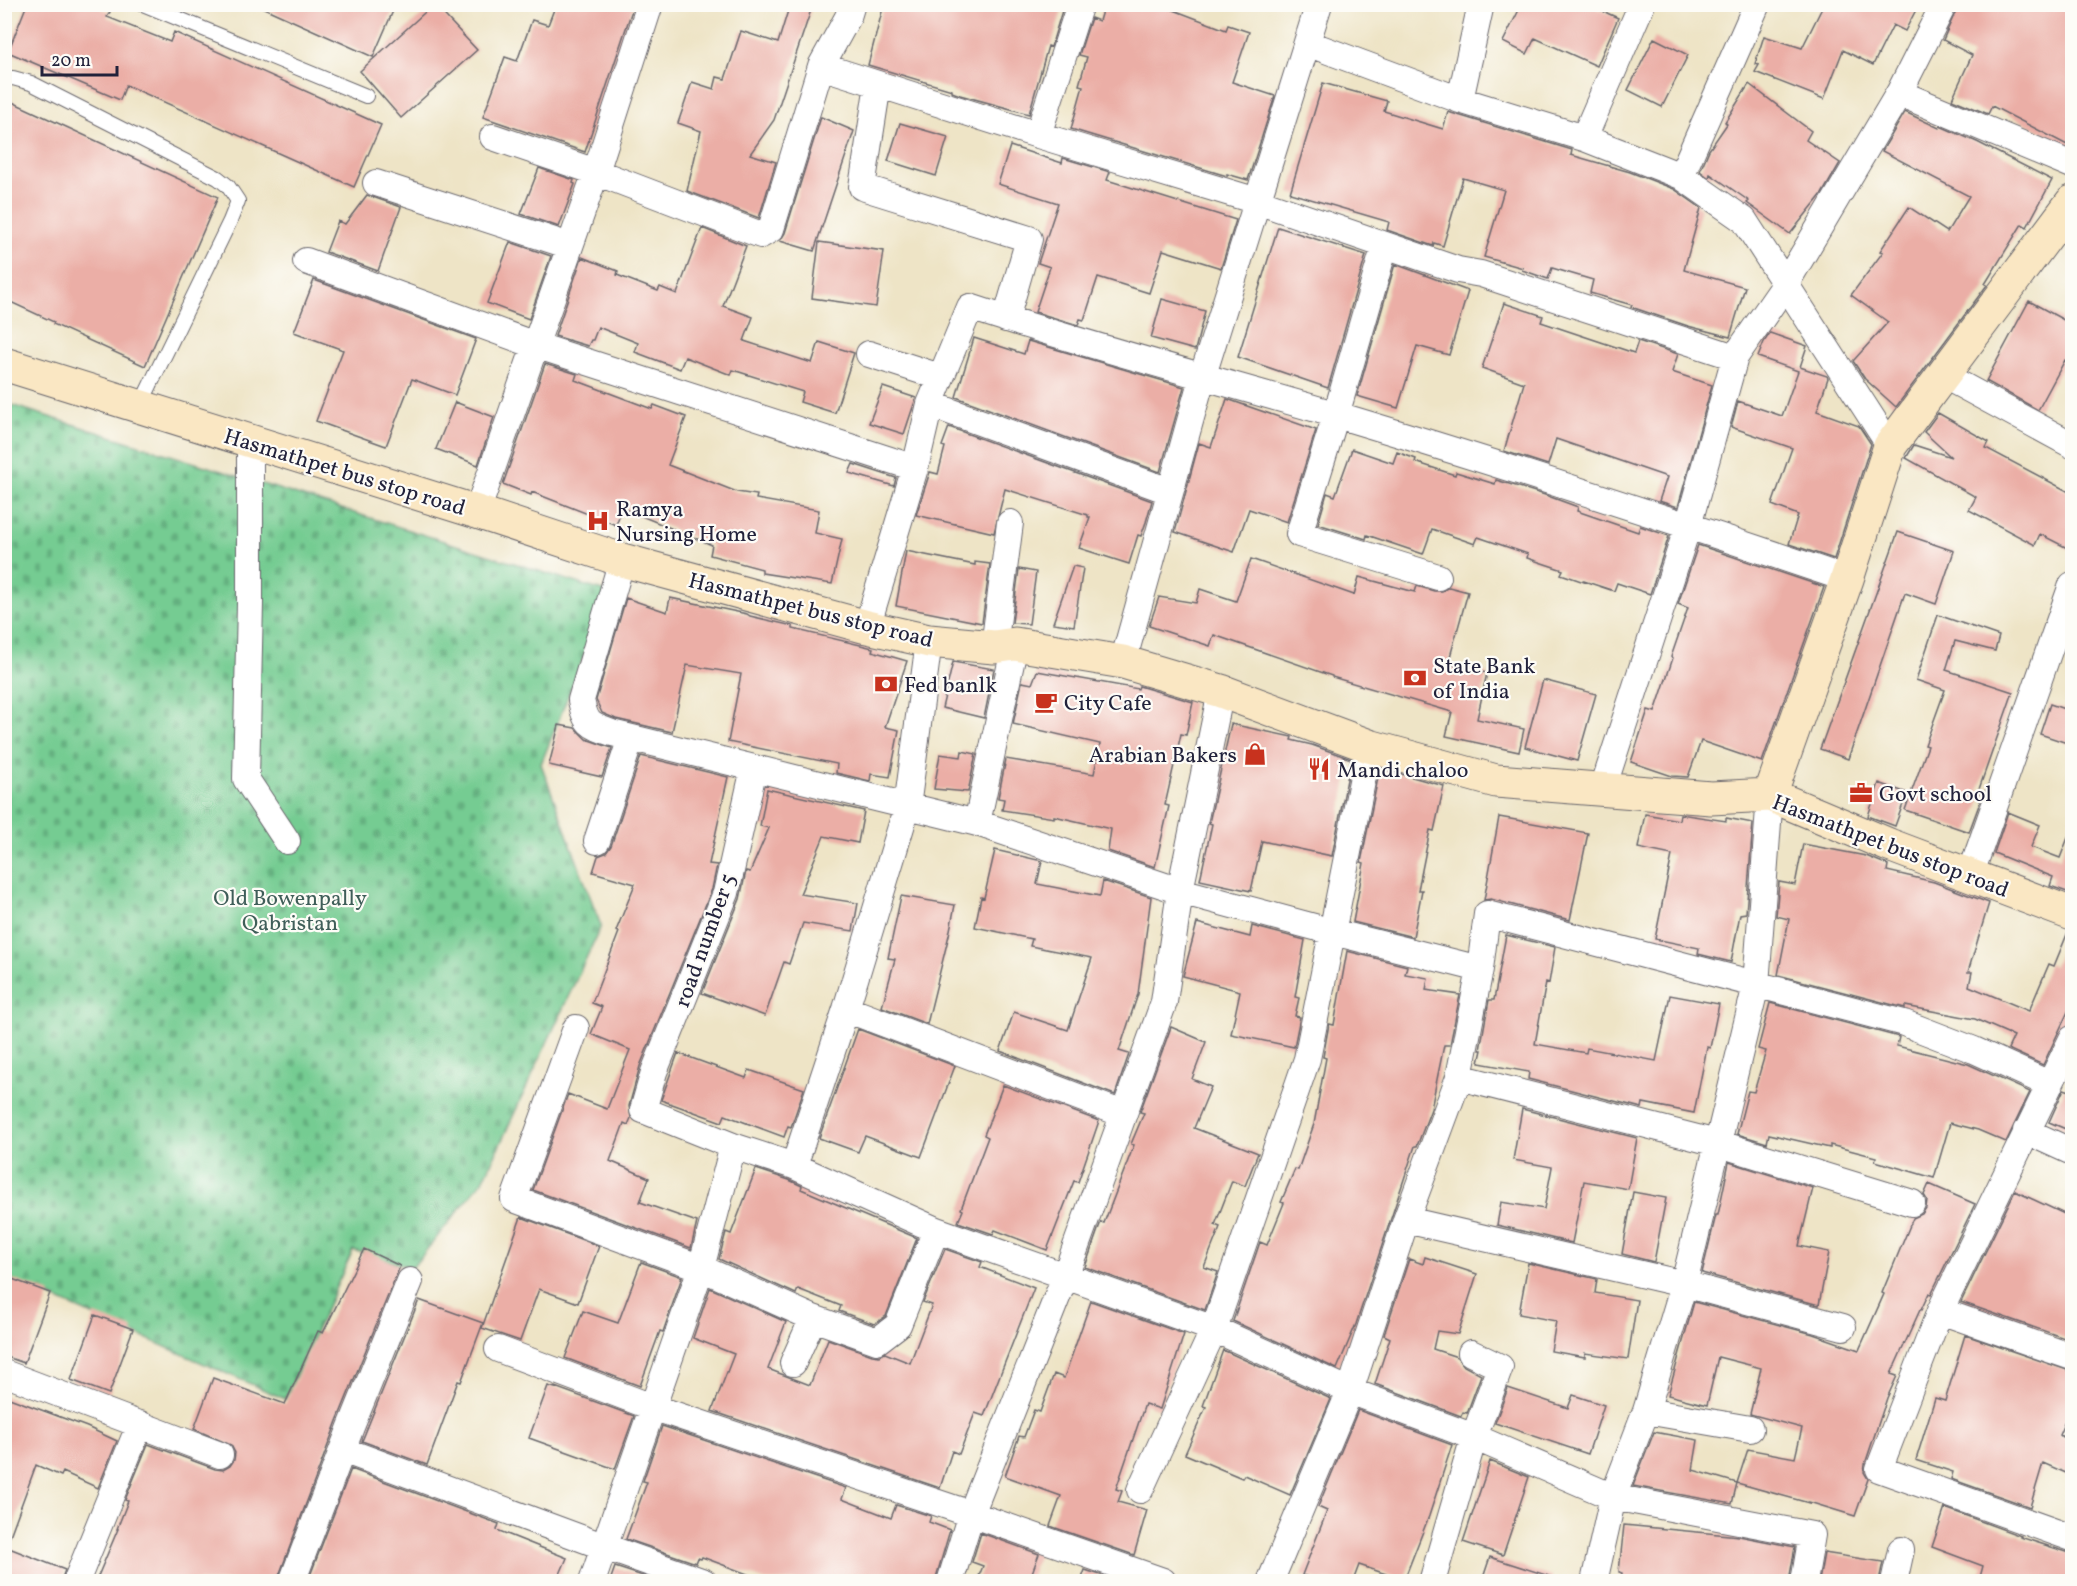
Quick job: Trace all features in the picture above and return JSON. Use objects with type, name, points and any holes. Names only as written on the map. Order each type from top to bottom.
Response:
[{"type":"street","points":[[477,512],[596,172],[650,4]]},
{"type":"street","points":[[493,137],[596,172],[761,235],[771,229],[821,66],[848,17],[852,4]]},
{"type":"street","points":[[1038,135],[1080,4]]},
{"type":"street","points":[[1123,662],[1202,378],[1319,4]]},
{"type":"street","points":[[1460,100],[1481,4]]},
{"type":"street","points":[[1584,138],[1642,4]]},
{"type":"street","points":[[1681,176],[1757,4]]},
{"type":"street","points":[[1603,788],[1688,526],[1735,357],[1785,285],[1899,93],[1944,4]]},
{"type":"street","points":[[1307,43],[1460,100],[1584,138],[1681,176],[1744,220],[1890,446]]},
{"type":"street","points":[[821,66],[1257,201],[1458,270],[1481,274],[1735,357]]},
{"type":"street","points":[[878,84],[862,187],[1029,239],[1006,319]]},
{"type":"street","points":[[1899,93],[2073,165]]},
{"type":"street","points":[[376,183],[570,246]]},
{"type":"street","points":[[1594,1581],[1614,1497],[1646,1411],[1684,1284],[1756,985],[1770,795],[1847,579],[1890,446],[2073,202]]},
{"type":"street","points":[[1385,245],[1299,534],[1438,577]]},
{"type":"street","points":[[306,261],[535,345],[915,468]]},
{"type":"street","points":[[867,627],[915,468],[930,405],[970,307],[1202,378],[1336,415],[1688,526],[1847,579]]},
{"type":"street","points":[[869,354],[940,377]]},
{"type":"street","name":"Hasmathpet bus stop road","points":[[4,364],[477,512],[622,560],[867,627],[929,641],[1004,645],[1123,662],[1221,691],[1369,746],[1496,781],[1711,798],[1770,795],[1888,845],[2073,914]]},
{"type":"street","points":[[1942,375],[2073,444]]},
{"type":"street","points":[[930,405],[1169,492]]},
{"type":"street","points":[[250,441],[246,779],[287,841]]},
{"type":"street","points":[[977,823],[1004,645],[1010,523]]},
{"type":"street","points":[[622,560],[581,700],[588,722],[604,731],[977,823],[1180,891],[1480,969]]},
{"type":"street","points":[[1970,876],[2073,585]]},
{"type":"street","points":[[794,1166],[846,1009],[907,807],[929,641]]},
{"type":"street","points":[[950,1581],[970,1514],[1065,1277],[1164,1002],[1180,891],[1221,691]]},
{"type":"street","points":[[597,841],[631,738]]},
{"type":"street","points":[[1140,1490],[1214,1329],[1307,1059],[1369,746]]},
{"type":"street","name":"road number 5","points":[[733,1146],[642,1110],[654,1071],[726,893],[754,768]]},
{"type":"street","points":[[1270,1581],[1350,1391],[1406,1220],[1459,1077],[1480,969],[1487,914],[1904,1023],[1974,1050],[2049,1084]]},
{"type":"street","points":[[846,1009],[1123,1114]]},
{"type":"street","points":[[576,1028],[514,1199],[701,1268],[813,1318],[877,1341],[898,1325],[936,1230]]},
{"type":"street","points":[[2073,1039],[2026,1131],[1940,1311],[1879,1468],[2073,1538]]},
{"type":"street","points":[[1459,1077],[1717,1143],[1912,1203]]},
{"type":"street","points":[[2026,1131],[2073,1152]]},
{"type":"street","points":[[592,1581],[701,1268],[733,1146],[794,1166],[936,1230],[1214,1329],[1350,1391],[1474,1437],[1614,1497],[1812,1535],[1804,1581]]},
{"type":"street","points":[[1406,1220],[1684,1284],[1843,1327]]},
{"type":"street","points":[[292,1581],[410,1281]]},
{"type":"street","points":[[1940,1311],[2073,1357]]},
{"type":"street","points":[[793,1363],[813,1318]]},
{"type":"street","points":[[498,1348],[652,1407],[1163,1581]]},
{"type":"street","points":[[1432,1581],[1474,1437],[1500,1367],[1471,1353]]},
{"type":"street","points":[[4,1372],[220,1455]]},
{"type":"street","points":[[1646,1411],[1750,1430]]},
{"type":"street","points":[[76,1581],[140,1424]]},
{"type":"street","points":[[343,1450],[605,1547],[704,1581]]},
{"type":"street","points":[[1894,1581],[1901,1550]]},
{"type":"lane","points":[[143,4],[366,96]]},
{"type":"lane","points":[[4,79],[13,78],[31,84],[218,178],[228,186],[237,201],[230,221],[140,406]]},
{"type":"green space","name":"Old Bowenpally Qabristan","points":[[5,403],[609,593],[541,764],[601,926],[484,1179],[412,1268],[353,1250],[285,1399],[5,1277]]},
{"type":"building","points":[[27,4],[91,4],[110,12],[107,17],[170,42],[174,32],[381,125],[354,187],[126,85],[120,100],[8,52]]},
{"type":"building","points":[[255,4],[396,4],[373,57]]},
{"type":"building","points":[[434,4],[477,50],[401,118],[360,71]]},
{"type":"building","points":[[556,4],[634,4],[585,152],[483,117],[505,57],[517,61],[532,20],[548,25]]},
{"type":"building","points":[[790,4],[813,4],[774,120],[750,154],[776,162],[759,218],[687,191],[701,131],[678,123],[692,82],[714,89],[717,77],[725,79],[741,31],[778,43]]},
{"type":"building","points":[[884,4],[1064,4],[1051,47],[1048,46],[1029,114],[960,95],[952,90],[868,65]]},
{"type":"building","points":[[1104,4],[1158,4],[1226,30],[1228,25],[1249,32],[1232,82],[1275,96],[1248,180],[1227,174],[1227,176],[1071,129],[1083,86],[1079,85],[1087,57],[1079,55],[1091,18],[1099,21]]},
{"type":"building","points":[[1522,4],[1587,4],[1618,18],[1597,66],[1535,38],[1527,54],[1503,42]]},
{"type":"building","points":[[1824,4],[1919,4],[1905,31],[1893,25],[1873,65],[1843,50],[1824,99],[1755,72],[1759,65],[1755,64],[1764,36],[1802,48]]},
{"type":"building","points":[[1959,4],[2073,4],[2073,148],[1992,106],[1988,114],[1952,99],[1972,55],[1943,40]]},
{"type":"building","points":[[1654,38],[1688,55],[1662,107],[1628,90]]},
{"type":"building","points":[[1323,83],[1387,101],[1384,111],[1443,129],[1448,112],[1572,150],[1571,155],[1630,172],[1674,189],[1701,208],[1684,270],[1745,287],[1730,337],[1688,326],[1631,307],[1632,305],[1590,293],[1593,280],[1552,268],[1548,279],[1522,270],[1523,268],[1484,257],[1504,190],[1463,178],[1443,246],[1434,243],[1433,246],[1387,230],[1389,222],[1290,193]]},
{"type":"building","points":[[1749,84],[1811,131],[1806,140],[1840,163],[1822,194],[1790,234],[1747,203],[1749,201],[1710,174],[1709,178],[1700,171],[1709,150],[1727,124],[1725,122]]},
{"type":"building","points":[[10,101],[218,197],[145,366],[4,299],[4,114]]},
{"type":"building","points":[[1905,112],[1977,142],[2052,180],[2027,227],[2022,224],[1985,284],[1987,285],[1896,407],[1865,379],[1853,361],[1888,322],[1851,295],[1883,252],[1880,251],[1909,207],[1947,232],[1969,196],[1882,151]]},
{"type":"building","points":[[821,117],[854,131],[814,251],[780,241],[785,233]]},
{"type":"building","points":[[900,123],[948,137],[936,176],[888,161]]},
{"type":"building","points":[[1010,146],[1062,163],[1063,158],[1110,172],[1107,180],[1236,220],[1221,268],[1163,250],[1149,293],[1098,277],[1084,320],[1080,319],[1078,325],[1035,312],[1050,267],[1038,263],[1058,203],[998,184]]},
{"type":"building","points":[[539,168],[574,180],[575,184],[559,227],[521,214]]},
{"type":"building","points":[[367,195],[401,207],[378,271],[326,252],[338,221],[345,224]]},
{"type":"building","points":[[1278,227],[1366,255],[1328,388],[1238,357]]},
{"type":"building","points":[[702,228],[746,246],[723,306],[753,317],[744,341],[812,363],[819,342],[854,353],[835,413],[800,402],[803,392],[733,370],[731,375],[685,357],[680,369],[635,352],[638,343],[598,327],[588,346],[555,336],[582,257],[618,271],[617,275],[658,291],[660,287],[677,294]]},
{"type":"building","points":[[510,242],[551,256],[529,319],[487,303]]},
{"type":"building","points":[[819,242],[884,251],[876,307],[812,298]]},
{"type":"building","points":[[1395,264],[1468,291],[1449,355],[1417,346],[1398,408],[1357,396]]},
{"type":"building","points":[[314,280],[476,339],[455,395],[412,379],[386,446],[316,421],[343,350],[294,332]]},
{"type":"building","points":[[1162,299],[1205,311],[1195,350],[1151,338]]},
{"type":"building","points":[[2029,301],[2073,325],[2073,364],[2065,360],[2038,410],[1986,381]]},
{"type":"building","points":[[1504,303],[1543,316],[1541,322],[1634,353],[1638,341],[1678,354],[1672,372],[1712,385],[1678,507],[1659,501],[1667,477],[1556,439],[1548,465],[1504,451],[1524,383],[1482,368]]},
{"type":"building","points":[[1770,333],[1807,346],[1800,367],[1828,378],[1817,411],[1859,426],[1871,444],[1834,559],[1789,544],[1798,515],[1772,505],[1792,448],[1731,427],[1738,401],[1782,416],[1798,371],[1758,357]]},
{"type":"building","points":[[974,338],[1024,354],[1028,341],[1184,387],[1160,472],[956,397]]},
{"type":"building","points":[[545,364],[577,374],[575,380],[652,409],[654,405],[686,417],[668,465],[737,492],[757,495],[756,499],[819,510],[815,533],[842,539],[832,584],[762,573],[762,569],[710,555],[712,545],[622,508],[616,525],[532,492],[531,495],[503,484]]},
{"type":"building","points":[[883,387],[916,398],[904,434],[869,423]]},
{"type":"building","points":[[1227,399],[1316,430],[1287,522],[1249,509],[1234,552],[1175,532],[1199,443],[1211,447]]},
{"type":"building","points":[[455,402],[494,417],[478,465],[436,449]]},
{"type":"building","points":[[1938,413],[1989,442],[1986,448],[2073,494],[2073,551],[2040,534],[2035,545],[1969,510],[1976,497],[1906,458],[1914,445],[1951,457],[1924,432]]},
{"type":"building","points":[[949,427],[1152,501],[1129,564],[1079,548],[1090,517],[1088,515],[1005,489],[994,533],[916,515],[930,472],[938,474],[945,447],[942,446]]},
{"type":"building","points":[[1352,449],[1393,463],[1397,452],[1416,459],[1415,462],[1455,475],[1456,472],[1495,484],[1496,480],[1545,495],[1578,507],[1577,511],[1638,532],[1640,526],[1669,536],[1650,594],[1617,583],[1614,591],[1584,582],[1561,574],[1563,570],[1527,558],[1528,554],[1478,537],[1475,544],[1432,529],[1423,554],[1367,535],[1366,539],[1318,524],[1327,493],[1335,496]]},
{"type":"building","points":[[853,464],[896,478],[894,486],[849,473]]},
{"type":"building","points":[[1898,532],[1954,551],[1936,604],[1905,593],[1848,759],[1820,749]]},
{"type":"building","points":[[1698,545],[1824,587],[1762,762],[1701,741],[1688,777],[1672,776],[1631,762],[1648,710],[1655,712],[1673,658],[1671,657],[1688,608],[1678,604]]},
{"type":"building","points":[[906,551],[975,565],[975,562],[990,564],[982,623],[896,606]]},
{"type":"building","points":[[1251,559],[1354,595],[1359,577],[1415,592],[1417,586],[1434,591],[1442,591],[1449,587],[1468,592],[1448,664],[1487,673],[1477,719],[1524,729],[1519,752],[1446,736],[1452,712],[1332,677],[1214,635],[1210,646],[1149,626],[1159,597],[1196,603],[1200,589],[1236,601]]},
{"type":"building","points":[[1073,566],[1083,568],[1074,626],[1053,623]]},
{"type":"building","points":[[1019,569],[1036,572],[1029,624],[1012,623]]},
{"type":"building","points":[[626,598],[667,612],[670,598],[747,614],[793,626],[793,629],[873,648],[872,651],[907,661],[885,727],[899,730],[890,777],[871,774],[870,781],[836,773],[837,764],[728,742],[741,674],[687,665],[672,732],[616,719],[602,713],[596,700]]},
{"type":"building","points":[[1938,615],[1999,636],[1995,651],[1955,641],[1946,670],[2013,692],[1978,792],[1983,794],[1969,832],[1905,810],[1945,690],[1916,680]]},
{"type":"building","points":[[953,662],[994,669],[984,718],[942,708]]},
{"type":"building","points":[[1037,671],[1138,689],[1139,686],[1193,702],[1186,735],[1181,734],[1165,805],[1169,806],[1155,867],[1108,851],[1111,829],[1054,816],[1054,818],[1002,810],[1004,799],[998,798],[1006,759],[1094,774],[1100,744],[1013,724],[1022,682],[1032,684]]},
{"type":"building","points":[[1543,680],[1596,694],[1577,761],[1525,747]]},
{"type":"building","points":[[2050,704],[2073,712],[2073,745],[2040,734]]},
{"type":"building","points":[[1231,724],[1292,737],[1291,740],[1351,759],[1332,856],[1262,841],[1251,891],[1200,880],[1212,824],[1209,823]]},
{"type":"building","points":[[559,725],[575,728],[586,739],[612,748],[602,777],[549,765]]},
{"type":"building","points":[[962,751],[976,754],[968,792],[934,789],[940,754],[961,757]]},
{"type":"building","points":[[641,756],[728,777],[709,864],[717,865],[712,889],[640,1066],[629,1106],[631,1118],[628,1125],[624,1123],[610,1161],[649,1178],[640,1202],[697,1222],[691,1248],[533,1190],[568,1094],[607,1109],[630,1050],[591,1034],[602,1007],[592,1003],[619,932],[616,931],[635,884],[593,872],[598,856],[606,853],[611,846]]},
{"type":"building","points":[[1380,768],[1444,786],[1434,831],[1430,830],[1418,890],[1422,890],[1413,937],[1353,922],[1364,863],[1361,862]]},
{"type":"building","points":[[1879,783],[1907,793],[1895,826],[1868,816]]},
{"type":"building","points":[[767,789],[864,811],[858,843],[824,836],[800,894],[858,903],[853,931],[803,923],[789,964],[784,962],[765,1016],[702,993],[740,899],[746,871],[750,872],[769,828],[760,826]]},
{"type":"building","points":[[2008,812],[2040,825],[2031,847],[2060,858],[2071,830],[2073,831],[2073,894],[2050,886],[2053,877],[1994,853]]},
{"type":"building","points":[[1645,814],[1679,820],[1680,814],[1753,823],[1746,913],[1740,914],[1731,962],[1698,954],[1699,948],[1655,939],[1672,855],[1638,848]]},
{"type":"building","points":[[1499,817],[1588,833],[1570,920],[1491,899],[1484,900]]},
{"type":"building","points":[[1803,844],[1866,856],[1888,865],[1887,871],[1934,882],[1989,903],[1968,972],[1972,972],[1969,986],[2029,1011],[2049,964],[2054,966],[2068,932],[2073,932],[2073,1001],[2043,1065],[2008,1049],[2014,1036],[1975,1019],[1905,1006],[1905,1008],[1778,975],[1789,919],[1776,916],[1779,882],[1795,885]]},
{"type":"building","points":[[995,850],[1042,861],[1037,884],[1100,896],[1103,881],[1151,897],[1138,994],[1119,1051],[1129,1054],[1115,1095],[1000,1051],[1014,1012],[1068,1030],[1092,958],[1030,946],[1032,939],[975,927]]},
{"type":"building","points":[[901,896],[955,905],[927,1024],[882,1007],[895,959],[888,958]]},
{"type":"building","points":[[1197,923],[1250,937],[1252,926],[1305,940],[1295,997],[1299,998],[1295,1016],[1300,1017],[1294,1047],[1231,1034],[1240,991],[1183,976]]},
{"type":"building","points":[[1506,935],[1555,947],[1535,1044],[1586,1053],[1587,1048],[1656,1061],[1670,995],[1719,1004],[1710,1048],[1707,1047],[1694,1113],[1643,1103],[1642,1108],[1528,1079],[1529,1072],[1479,1063],[1489,1000],[1494,1000]]},
{"type":"building","points":[[1347,951],[1407,966],[1405,974],[1428,978],[1426,990],[1460,995],[1450,1045],[1444,1045],[1431,1109],[1417,1146],[1415,1146],[1356,1324],[1337,1369],[1233,1321],[1260,1242],[1267,1245],[1284,1203],[1281,1202],[1295,1169],[1298,1170],[1314,1124],[1326,1058],[1323,1057],[1329,1024],[1334,1025]]},
{"type":"building","points":[[1770,1003],[1899,1037],[1897,1046],[1968,1064],[2030,1092],[2006,1142],[1978,1130],[1950,1123],[1934,1178],[1875,1161],[1876,1157],[1830,1145],[1830,1148],[1769,1134],[1767,1143],[1737,1134],[1748,1091],[1754,1092],[1766,1051],[1758,1049]]},
{"type":"building","points":[[1171,1027],[1206,1042],[1192,1079],[1211,1087],[1194,1128],[1258,1153],[1245,1186],[1232,1181],[1215,1225],[1220,1227],[1204,1267],[1218,1272],[1205,1310],[1085,1267],[1101,1222],[1104,1223],[1134,1145],[1131,1144],[1144,1113],[1140,1112]]},
{"type":"building","points":[[858,1029],[955,1066],[921,1157],[865,1136],[858,1152],[819,1138]]},
{"type":"building","points":[[678,1053],[746,1078],[749,1070],[804,1089],[791,1127],[788,1126],[784,1137],[725,1115],[722,1122],[661,1100]]},
{"type":"building","points":[[1003,1085],[1099,1121],[1078,1182],[1074,1181],[1047,1250],[995,1230],[993,1234],[958,1222],[988,1137],[984,1135]]},
{"type":"building","points":[[2064,1089],[2073,1092],[2073,1132],[2049,1122]]},
{"type":"building","points":[[1522,1109],[1637,1138],[1628,1189],[1584,1181],[1572,1243],[1497,1225],[1501,1202],[1544,1209],[1552,1167],[1513,1160]]},
{"type":"building","points":[[1729,1162],[1813,1188],[1799,1246],[1829,1252],[1819,1305],[1702,1273],[1716,1215],[1718,1215]]},
{"type":"building","points":[[756,1169],[789,1180],[802,1186],[801,1189],[917,1238],[886,1316],[874,1324],[839,1311],[841,1306],[798,1289],[796,1294],[719,1259],[726,1232],[731,1234]]},
{"type":"building","points":[[1929,1184],[1975,1204],[1931,1294],[1929,1293],[1920,1310],[1891,1374],[1897,1376],[1887,1398],[1865,1464],[1864,1472],[1868,1479],[1855,1516],[1737,1483],[1748,1449],[1795,1458],[1802,1428],[1750,1414],[1761,1368],[1718,1357],[1707,1405],[1668,1395],[1694,1302],[1813,1334],[1859,1350],[1884,1294],[1882,1293],[1913,1218],[1922,1214],[1926,1208],[1927,1200],[1924,1195]]},
{"type":"building","points":[[2015,1191],[2073,1218],[2073,1341],[1961,1302]]},
{"type":"building","points":[[1633,1192],[1666,1198],[1654,1262],[1622,1254]]},
{"type":"building","points":[[521,1217],[599,1246],[578,1303],[539,1289],[520,1341],[482,1328]]},
{"type":"building","points":[[364,1249],[400,1266],[337,1421],[277,1581],[96,1581],[118,1529],[128,1501],[125,1500],[148,1444],[215,1469],[223,1470],[230,1466],[235,1453],[231,1445],[194,1429],[213,1378],[285,1404],[318,1331],[323,1333]]},
{"type":"building","points":[[945,1249],[982,1262],[980,1267],[1034,1288],[984,1416],[975,1413],[959,1454],[952,1451],[940,1488],[712,1411],[734,1354],[693,1338],[710,1288],[786,1322],[768,1369],[810,1385],[828,1339],[872,1355],[879,1356],[885,1353],[910,1363],[932,1305],[923,1302]]},
{"type":"building","points":[[1425,1257],[1477,1274],[1458,1334],[1437,1331],[1433,1349],[1457,1357],[1464,1366],[1481,1375],[1467,1413],[1463,1412],[1461,1416],[1375,1384],[1390,1338],[1384,1335],[1409,1259],[1423,1264]]},
{"type":"building","points":[[641,1262],[682,1277],[663,1332],[660,1331],[640,1386],[565,1358],[583,1311],[618,1323]]},
{"type":"building","points":[[1528,1263],[1597,1279],[1595,1293],[1637,1300],[1628,1359],[1585,1353],[1585,1357],[1551,1351],[1556,1321],[1519,1314]]},
{"type":"building","points":[[4,1276],[50,1293],[24,1363],[4,1356]]},
{"type":"building","points":[[419,1300],[483,1323],[461,1382],[458,1381],[427,1465],[362,1441]]},
{"type":"building","points":[[1091,1301],[1184,1334],[1160,1409],[1145,1404],[1116,1489],[1122,1491],[1118,1502],[1147,1510],[1134,1555],[1050,1526],[1061,1496],[1005,1476],[1019,1436],[1024,1437],[1034,1410],[1040,1412],[1054,1374],[1064,1378]]},
{"type":"building","points":[[95,1315],[133,1329],[109,1394],[71,1380]]},
{"type":"building","points":[[1965,1335],[2073,1372],[2073,1403],[2059,1435],[2073,1441],[2073,1476],[2043,1463],[2030,1507],[1951,1479],[1953,1472],[1916,1460],[1935,1398],[1945,1401]]},
{"type":"building","points":[[1223,1350],[1331,1399],[1290,1495],[1244,1475],[1242,1478],[1185,1454],[1206,1407],[1203,1406]]},
{"type":"building","points":[[548,1386],[634,1416],[615,1469],[529,1438]]},
{"type":"building","points":[[1508,1388],[1568,1408],[1573,1395],[1604,1405],[1588,1454],[1495,1423]]},
{"type":"building","points":[[4,1396],[87,1427],[117,1441],[98,1488],[63,1472],[61,1476],[36,1465],[7,1544],[4,1543]]},
{"type":"building","points":[[1358,1410],[1452,1445],[1429,1516],[1404,1580],[1359,1565],[1353,1581],[1320,1581],[1302,1575],[1327,1511],[1318,1507]]},
{"type":"building","points":[[662,1426],[846,1488],[842,1499],[891,1518],[896,1505],[931,1516],[929,1522],[950,1530],[935,1581],[766,1581],[702,1557],[698,1558],[696,1563],[626,1539],[647,1482],[643,1481]]},
{"type":"building","points":[[1654,1432],[1698,1440],[1693,1470],[1737,1483],[1732,1504],[1633,1486]]},
{"type":"building","points":[[1490,1461],[1529,1477],[1503,1555],[1463,1542]]},
{"type":"building","points":[[351,1469],[499,1524],[497,1530],[567,1558],[557,1581],[308,1581]]},
{"type":"building","points":[[1945,1508],[2020,1537],[2073,1554],[2073,1581],[1979,1581],[1983,1566],[1932,1547]]},
{"type":"building","points":[[1624,1525],[1739,1536],[1795,1547],[1789,1581],[1621,1581],[1622,1573],[1619,1572]]},
{"type":"building","points":[[981,1533],[1039,1554],[1029,1581],[977,1581],[983,1566],[972,1562]]},
{"type":"building","points":[[4,1546],[65,1570],[61,1581],[4,1581]]},
{"type":"building","points":[[1824,1553],[1883,1562],[1879,1581],[1819,1581]]},
{"type":"building","points":[[1490,1557],[1552,1577],[1552,1581],[1482,1581]]},
{"type":"building","points":[[615,1567],[658,1581],[610,1581]]},
{"type":"building","points":[[1085,1570],[1119,1581],[1081,1581]]},
{"type":"place","name":"Ramya Nursing Home","points":[[598,521]]},
{"type":"place","name":"State Bank of India","points":[[1415,678]]},
{"type":"place","name":"Fed banlk","points":[[886,684]]},
{"type":"place","name":"City Cafe","points":[[1046,702]]},
{"type":"place","name":"Arabian Bakers","points":[[1255,754]]},
{"type":"place","name":"Mandi chaloo","points":[[1319,769]]},
{"type":"place","name":"Govt school","points":[[1861,793]]}]
